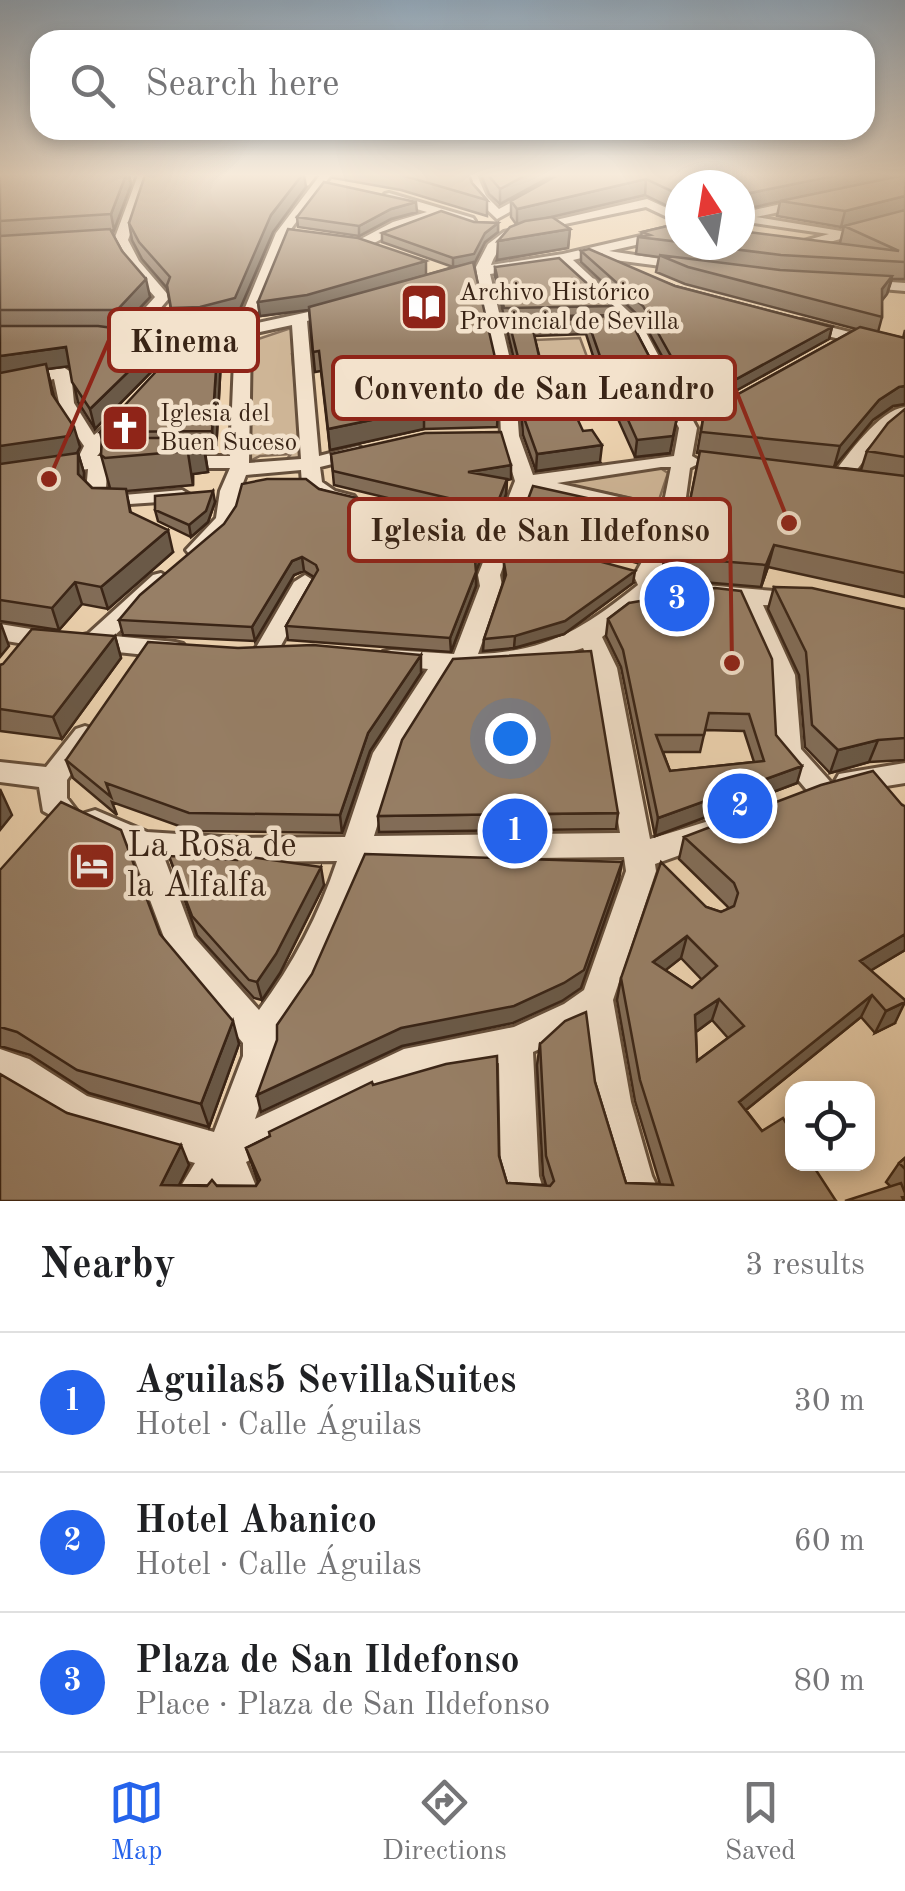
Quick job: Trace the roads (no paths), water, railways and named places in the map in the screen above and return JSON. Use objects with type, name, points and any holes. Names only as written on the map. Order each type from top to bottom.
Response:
[{"type":"street","points":[[124,231],[121,238],[133,264],[163,297],[119,335],[242,341]]},
{"type":"street","points":[[380,251],[356,243],[383,231]]},
{"type":"street","points":[[192,1201],[224,1153],[260,1056],[260,1037],[300,979],[341,894],[386,752],[454,664],[491,586],[489,574],[525,482],[502,436],[507,381],[502,326],[482,270],[490,247],[502,231]]},
{"type":"street","points":[[560,231],[649,278]]},
{"type":"street","points":[[836,231],[849,233]]},
{"type":"street","points":[[755,243],[790,249],[856,231]]},
{"type":"street","points":[[94,642],[188,547],[226,520],[224,482],[242,341],[282,233],[302,235]]},
{"type":"street","points":[[433,274],[452,275],[602,253],[665,235]]},
{"type":"street","points":[[98,240],[121,238]]},
{"type":"street","points":[[602,253],[705,270]]},
{"type":"street","points":[[371,656],[454,664],[515,660],[574,643],[589,634],[641,578],[672,526],[682,461],[696,424],[632,323],[563,258]]},
{"type":"street","points":[[841,283],[905,287]]},
{"type":"street","points":[[160,337],[185,351],[242,341],[344,308]]},
{"type":"street","points":[[784,320],[841,343],[905,351]]},
{"type":"street","points":[[298,322],[312,484],[328,495],[365,504]]},
{"type":"street","points":[[600,324],[632,323]]},
{"type":"street","points":[[0,385],[63,372],[60,387],[65,406],[92,458],[100,498],[107,502],[144,500],[383,446]]},
{"type":"street","points":[[92,458],[140,400]]},
{"type":"street","points":[[840,478],[873,437],[902,412]]},
{"type":"street","points":[[0,477],[92,458],[224,482]]},
{"type":"street","points":[[525,482],[682,461],[711,464]]},
{"type":"street","points":[[525,482],[672,515]]},
{"type":"street","points":[[144,500],[144,526]]},
{"type":"street","points":[[641,578],[748,598],[825,602]]},
{"type":"street","points":[[299,651],[254,653],[305,582]]},
{"type":"street","points":[[748,598],[783,675],[788,752],[821,787]]},
{"type":"street","points":[[0,632],[32,640],[203,652]]},
{"type":"street","points":[[589,634],[605,668],[642,849],[641,872],[596,1000],[612,1102],[635,1183],[645,1201]]},
{"type":"street","points":[[10,665],[32,640]]},
{"type":"street","points":[[129,671],[145,648]]},
{"type":"street","points":[[63,811],[53,803],[53,778],[100,714]]},
{"type":"street","points":[[0,772],[53,778]]},
{"type":"street","points":[[789,801],[821,787],[905,773]]},
{"type":"street","points":[[870,776],[894,804]]},
{"type":"street","points":[[40,833],[63,811],[72,810],[144,844],[239,850],[358,846],[642,849],[741,821]]},
{"type":"street","points":[[144,844],[182,946],[260,1037]]},
{"type":"street","points":[[642,849],[674,879]]},
{"type":"street","points":[[0,1066],[17,1071],[78,1112],[224,1153],[404,1066],[516,1043],[576,1015],[596,1000]]},
{"type":"street","points":[[516,1043],[520,1176],[528,1201]]},
{"type":"street","points":[[224,1153],[243,1201]]},
{"type":"place","name":"Archivo Histórico Provincial de Sevilla","points":[[424,307]]},
{"type":"place","name":"Iglesia del Buen Suceso","points":[[125,428]]},
{"type":"place","name":"Kinema","points":[[49,479]]},
{"type":"place","name":"Convento de San Leandro","points":[[789,523]]},
{"type":"place","name":"Plaza de San Ildefonso","points":[[677,599]]},
{"type":"place","name":"Iglesia de San Ildefonso","points":[[732,663]]},
{"type":"place","name":"Hotel Abanico","points":[[740,806]]},
{"type":"place","name":"Aguilas5 SevillaSuites","points":[[515,831]]},
{"type":"place","name":"La Rosa de la Alfalfa","points":[[92,866]]}]
